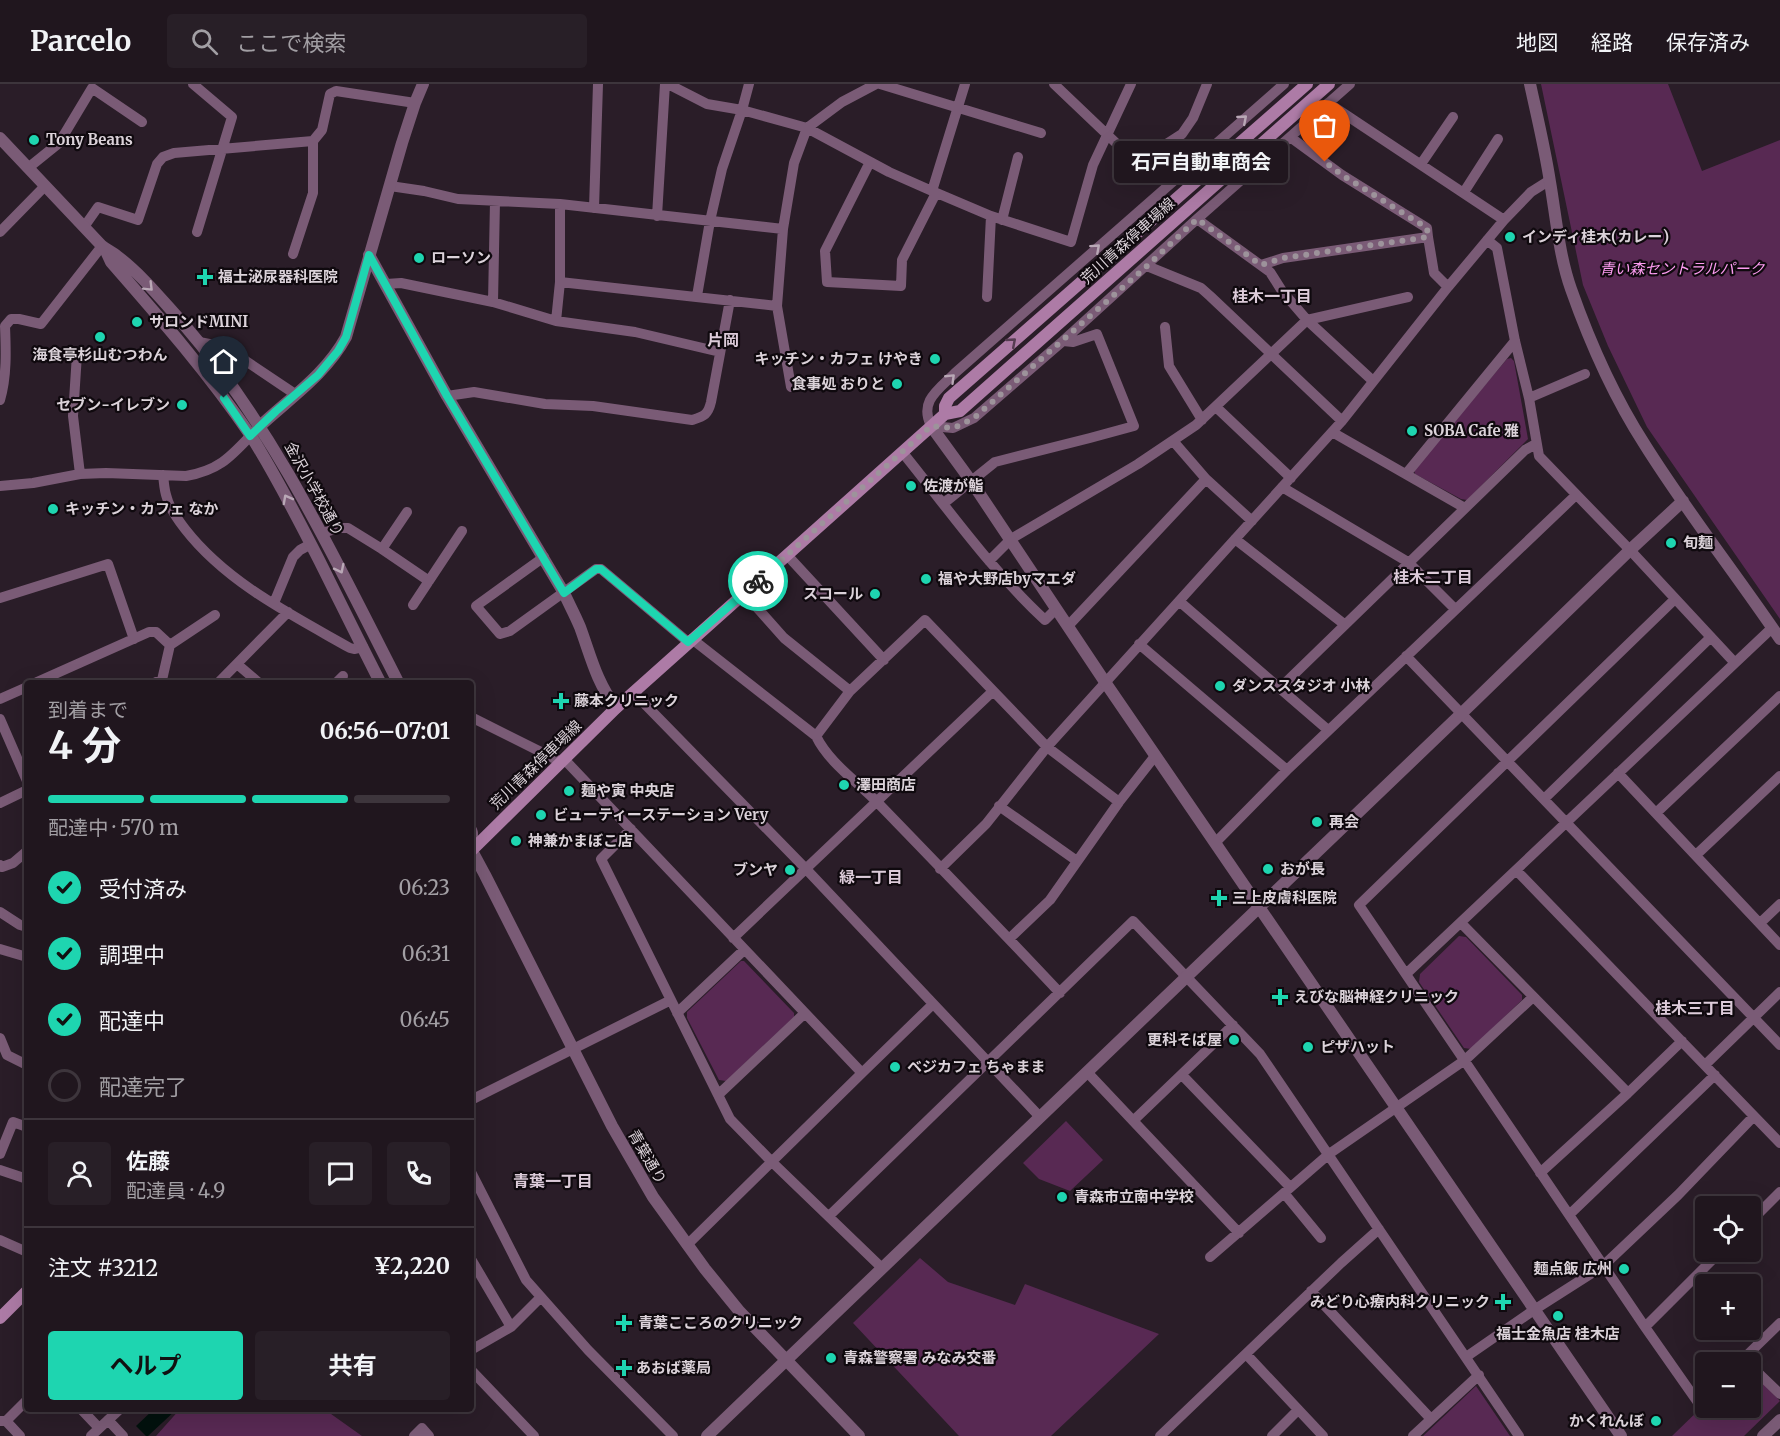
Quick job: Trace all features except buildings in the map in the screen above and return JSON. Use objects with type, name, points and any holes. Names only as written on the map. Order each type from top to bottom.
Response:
[{"type":"main road","name":"荒川青森停車場線","points":[[945,414],[945,406],[949,398],[1307,84]]},
{"type":"main road","name":"荒川青森停車場線","points":[[474,847],[616,708],[690,640],[945,414],[960,411],[1329,84]]},
{"type":"main road","points":[[0,1318],[24,1294]]},
{"type":"street","points":[[193,84],[232,117],[197,232]]},
{"type":"street","points":[[0,486],[33,483],[80,474],[186,476],[213,469],[225,461],[260,426],[318,375],[338,351],[346,337],[415,102],[423,84]]},
{"type":"street","points":[[594,208],[598,84]]},
{"type":"street","points":[[657,216],[666,84],[707,104],[742,110],[807,128],[870,162],[934,192],[991,216],[1071,242],[1093,165],[1131,84]]},
{"type":"street","points":[[697,296],[710,221],[722,170],[749,84]]},
{"type":"street","points":[[790,387],[777,306],[783,229],[794,163],[807,128],[842,102],[876,84]]},
{"type":"street","points":[[880,84],[1041,133]]},
{"type":"street","points":[[870,162],[825,250],[827,282],[902,286],[902,260],[934,192],[965,84]]},
{"type":"street","points":[[1054,84],[1137,163],[1182,134],[1193,118],[1208,84]]},
{"type":"street","points":[[1284,84],[955,373],[933,395],[927,406],[927,417],[1155,756],[1621,1436]]},
{"type":"street","points":[[931,426],[954,428],[974,418],[1350,84]]},
{"type":"street","points":[[1530,84],[1550,180],[1561,251],[1583,322],[1623,407],[1644,444],[1780,639]]},
{"type":"street","points":[[28,168],[59,143],[92,88],[142,122]]},
{"type":"street","points":[[293,254],[313,193],[313,141],[322,130],[330,94],[336,91],[415,102]]},
{"type":"street","points":[[1328,103],[1504,220]]},
{"type":"street","points":[[1420,164],[1453,117]]},
{"type":"street","points":[[1290,137],[1342,175],[1427,228],[1434,273],[1448,287]]},
{"type":"street","name":"金沢小学校通り","points":[[0,138],[103,247],[111,262],[183,345],[250,436],[311,544],[379,680]]},
{"type":"street","points":[[1464,192],[1498,140]]},
{"type":"street","points":[[84,226],[98,207],[138,220],[157,164],[174,153],[313,141]]},
{"type":"street","points":[[1002,220],[1018,157]]},
{"type":"street","points":[[940,869],[986,824],[1047,747],[1332,432],[1504,220],[1531,192],[1550,180]]},
{"type":"street","points":[[0,232],[45,186]]},
{"type":"street","points":[[390,186],[458,199],[560,204],[783,229]]},
{"type":"street","points":[[493,302],[495,201]]},
{"type":"street","points":[[556,321],[560,282],[560,204]]},
{"type":"street","points":[[987,297],[991,216]]},
{"type":"street","points":[[1197,219],[1270,272],[1282,291],[1307,320],[1373,381]]},
{"type":"street","points":[[1261,265],[1283,258],[1428,237]]},
{"type":"street","points":[[1487,240],[1497,248],[1539,456],[1735,663]]},
{"type":"street","points":[[0,400],[6,350],[2,325],[11,319],[41,324],[103,247]]},
{"type":"street","name":"金沢小学校通り","points":[[103,247],[117,256],[146,283],[199,342],[260,426],[322,533],[397,680]]},
{"type":"street","points":[[369,255],[447,396],[564,593],[579,625],[592,667],[604,692],[616,708]]},
{"type":"street","points":[[1147,266],[1201,288],[1341,421]]},
{"type":"street","points":[[560,282],[777,306]]},
{"type":"street","points":[[386,284],[401,284],[493,302],[556,321],[635,332],[720,352]]},
{"type":"street","points":[[989,561],[1011,539],[1173,442],[1202,420],[1307,320],[1408,297]]},
{"type":"street","points":[[447,396],[474,392],[545,404],[593,406],[692,420],[704,416],[709,412],[730,300]]},
{"type":"street","points":[[1165,327],[1169,366],[1202,420]]},
{"type":"street","points":[[944,503],[995,462],[1134,426],[1097,334],[1072,342],[1063,341]]},
{"type":"street","points":[[1406,474],[1515,341]]},
{"type":"street","points":[[199,342],[225,347],[295,394]]},
{"type":"street","points":[[77,354],[72,416],[80,474]]},
{"type":"street","points":[[1529,398],[1585,374]]},
{"type":"street","points":[[1216,407],[1291,478]]},
{"type":"street","points":[[1332,432],[1465,508]]},
{"type":"street","points":[[1173,442],[1206,479],[1252,521]]},
{"type":"street","points":[[1280,688],[1525,450],[1536,444]]},
{"type":"street","points":[[903,453],[1019,596],[1045,620],[1056,609]]},
{"type":"street","points":[[164,475],[167,499],[178,520],[215,561],[231,575],[350,648],[363,647]]},
{"type":"street","points":[[1068,626],[1206,479]]},
{"type":"street","points":[[1282,488],[1408,562],[1455,609]]},
{"type":"street","points":[[1215,843],[1328,730],[1576,495]]},
{"type":"street","points":[[707,1436],[1683,501]]},
{"type":"street","points":[[382,549],[407,512]]},
{"type":"street","points":[[322,533],[348,528],[429,581]]},
{"type":"street","points":[[412,604],[462,531]]},
{"type":"street","points":[[1235,539],[1344,624]]},
{"type":"street","points":[[274,603],[293,557],[311,544]]},
{"type":"street","points":[[787,555],[884,660]]},
{"type":"street","points":[[544,557],[476,606],[500,634],[510,631],[596,569],[601,569],[816,736],[826,752],[1060,993]]},
{"type":"street","points":[[0,598],[108,564],[134,639]]},
{"type":"street","points":[[744,593],[784,639],[850,691]]},
{"type":"street","points":[[1675,599],[1359,905],[1603,1266],[1695,1397]]},
{"type":"street","points":[[1179,601],[1328,730]]},
{"type":"street","points":[[221,680],[288,612]]},
{"type":"street","points":[[162,680],[170,645],[215,615]]},
{"type":"street","points":[[816,736],[850,691],[925,620],[1047,747],[1119,802]]},
{"type":"street","points":[[1406,974],[1772,628]]},
{"type":"street","points":[[42,680],[149,632],[156,632],[170,645]]},
{"type":"street","points":[[1544,799],[1711,637]]},
{"type":"street","points":[[1139,644],[1287,770]]},
{"type":"street","points":[[1406,656],[1780,1045]]},
{"type":"street","points":[[237,664],[256,680]]},
{"type":"street","points":[[0,699],[24,688]]},
{"type":"street","points":[[733,938],[993,691]]},
{"type":"street","points":[[633,692],[807,870],[1040,1117]]},
{"type":"street","points":[[1656,813],[1780,696]]},
{"type":"street","points":[[474,718],[563,760],[862,1073]]},
{"type":"street","points":[[0,719],[24,774]]},
{"type":"street","points":[[1009,939],[1050,900],[1119,802],[1155,756]]},
{"type":"street","points":[[1618,773],[1780,945]]},
{"type":"street","points":[[1696,855],[1780,776]]},
{"type":"street","points":[[0,803],[24,791]]},
{"type":"street","points":[[999,806],[1077,861]]},
{"type":"street","points":[[631,829],[601,859],[718,1095],[735,1124],[882,1268]]},
{"type":"street","points":[[0,866],[13,864],[24,854]]},
{"type":"street","name":"青葉通り","points":[[474,856],[572,1050],[630,1159],[653,1197],[687,1245],[740,1312],[859,1436]]},
{"type":"street","points":[[1516,870],[1780,1143]]},
{"type":"street","points":[[1760,923],[1780,904]]},
{"type":"street","points":[[0,912],[24,926]]},
{"type":"street","points":[[829,1216],[1134,921],[1260,1054],[1519,1436]]},
{"type":"street","points":[[1461,922],[1628,1093]]},
{"type":"street","points":[[0,949],[24,956]]},
{"type":"street","points":[[677,1013],[744,950]]},
{"type":"street","points":[[1705,1065],[1780,992]]},
{"type":"street","points":[[1210,1257],[1329,1155],[1465,1060],[1533,997]]},
{"type":"street","points":[[474,1099],[671,1000]]},
{"type":"street","points":[[687,1245],[933,1004]]},
{"type":"street","points":[[718,1095],[805,1013]]},
{"type":"street","points":[[1134,1120],[1233,1025]]},
{"type":"street","points":[[1540,1173],[1682,1041]]},
{"type":"street","points":[[1,1043],[8,1055],[24,1063]]},
{"type":"street","points":[[1087,1072],[1239,1233]]},
{"type":"street","points":[[1182,1075],[1287,1190],[1321,1238]]},
{"type":"street","points":[[1569,1215],[1715,1075]]},
{"type":"street","points":[[1466,1357],[1603,1266],[1678,1195],[1754,1116]]},
{"type":"street","points":[[0,1154],[3,1138],[13,1122],[24,1125]]},
{"type":"street","points":[[0,1170],[24,1178]]},
{"type":"street","points":[[474,1178],[526,1280],[588,1350],[673,1436]]},
{"type":"street","points":[[1761,1210],[1780,1192]]},
{"type":"street","points":[[1160,1436],[1379,1229]]},
{"type":"street","points":[[0,1240],[24,1251]]},
{"type":"street","points":[[1645,1327],[1709,1262]]},
{"type":"street","points":[[474,1264],[511,1327]]},
{"type":"street","points":[[1311,1291],[1431,1419]]},
{"type":"street","points":[[474,1348],[511,1327],[542,1297]]},
{"type":"street","points":[[1754,1352],[1780,1323]]},
{"type":"street","points":[[1246,1354],[1323,1436]]},
{"type":"street","points":[[474,1373],[534,1436]]},
{"type":"street","points":[[1413,1436],[1479,1375]]},
{"type":"street","points":[[1761,1377],[1780,1394]]},
{"type":"street","points":[[20,1436],[3,1421],[24,1403]]},
{"type":"street","points":[[1272,1436],[1298,1410]]},
{"type":"street","points":[[86,1412],[123,1436]]},
{"type":"street","points":[[91,1436],[117,1412]]},
{"type":"street","points":[[1763,1436],[1780,1420]]},
{"type":"street","points":[[414,1436],[422,1428],[429,1436]]},
{"type":"green space","name":"青い森セントラルパーク","points":[[1541,84],[1668,84],[1702,171],[1780,140],[1780,619],[1647,427],[1608,346],[1583,285]]},
{"type":"green space","points":[[1511,358],[1514,361],[1528,439],[1467,500],[1415,474],[1414,469],[1507,359]]},
{"type":"green space","points":[[1459,936],[1466,937],[1522,995],[1522,1000],[1471,1049],[1464,1048],[1419,982],[1420,974]]},
{"type":"green space","points":[[741,961],[744,961],[794,1013],[794,1017],[726,1081],[719,1080],[687,1018],[687,1012]]},
{"type":"green space","points":[[1066,1121],[1103,1160],[1070,1191],[1039,1179],[1023,1163]]},
{"type":"green space","points":[[920,1258],[948,1282],[1015,1305],[1025,1284],[1159,1334],[1051,1436],[959,1436],[853,1323]]},
{"type":"green space","points":[[1761,1381],[1780,1401],[1744,1436],[1672,1436],[1695,1414],[1695,1418],[1761,1418]]},
{"type":"green space","points":[[1476,1386],[1510,1436],[1423,1436]]},
{"type":"green space","points":[[177,1412],[328,1412],[362,1436],[156,1436]]},
{"type":"shaded area","points":[[151,1412],[174,1412],[148,1436],[136,1426]]},
{"type":"way so far","points":[[758,581],[931,426],[954,428],[974,418],[1063,341],[1197,219],[1261,265],[1283,258],[1428,237],[1427,228],[1325,162]]},
{"type":"place","name":"Tony Beans","points":[[34,140]]},
{"type":"place","name":"石戸自動車商会","points":[[1325,162]]},
{"type":"place","name":"インディ桂木(カレー)","points":[[1510,237]]},
{"type":"place","name":"ローソン","points":[[419,258]]},
{"type":"place","name":"福士泌尿器科医院","points":[[205,277]]},
{"type":"place","name":"サロンドMINI","points":[[137,322]]},
{"type":"place","name":"海食亭杉山むつわん","points":[[100,337]]},
{"type":"place","name":"キッチン・カフェ けやき","points":[[935,359]]},
{"type":"place","name":"食事処 おりと","points":[[897,384]]},
{"type":"place","name":"セブン-イレブン","points":[[182,405]]},
{"type":"place","name":"SOBA Cafe 雅","points":[[1412,431]]},
{"type":"place","name":"佐渡が鮨","points":[[911,486]]},
{"type":"place","name":"キッチン・カフェ なか","points":[[53,509]]},
{"type":"place","name":"旬麺","points":[[1671,543]]},
{"type":"place","name":"福や大野店byマエダ","points":[[926,579]]},
{"type":"place","name":"スコール","points":[[875,594]]},
{"type":"place","name":"ダンススタジオ 小林","points":[[1220,686]]},
{"type":"place","name":"藤本クリニック","points":[[561,701]]},
{"type":"place","name":"澤田商店","points":[[844,785]]},
{"type":"place","name":"麺や寅 中央店","points":[[569,791]]},
{"type":"place","name":"ビューティーステーション Very","points":[[541,815]]},
{"type":"place","name":"再会","points":[[1317,822]]},
{"type":"place","name":"神兼かまぼこ店","points":[[516,841]]},
{"type":"place","name":"おが長","points":[[1268,869]]},
{"type":"place","name":"ブンヤ","points":[[790,870]]},
{"type":"place","name":"三上皮膚科医院","points":[[1219,898]]},
{"type":"place","name":"えびな脳神経クリニック","points":[[1280,997]]},
{"type":"place","name":"更科そば屋","points":[[1234,1040]]},
{"type":"place","name":"ピザハット","points":[[1308,1047]]},
{"type":"place","name":"ベジカフェ ちゃまま","points":[[895,1067]]},
{"type":"place","name":"青森市立南中学校","points":[[1062,1197]]},
{"type":"place","name":"麺点飯 広州","points":[[1624,1269]]},
{"type":"place","name":"みどり心療内科クリニック","points":[[1503,1302]]},
{"type":"place","name":"福士金魚店 桂木店","points":[[1558,1316]]},
{"type":"place","name":"青葉こころのクリニック","points":[[624,1323]]},
{"type":"place","name":"青森警察署 みなみ交番","points":[[831,1358]]},
{"type":"place","name":"あおば薬局","points":[[624,1368]]},
{"type":"place","name":"かくれんぼ","points":[[1656,1421]]},
{"type":"district","name":"桂木一丁目","points":[[1272,296]]},
{"type":"district","name":"片岡","points":[[723,340]]},
{"type":"district","name":"桂木二丁目","points":[[1433,577]]},
{"type":"district","name":"緑一丁目","points":[[871,877]]},
{"type":"district","name":"桂木三丁目","points":[[1695,1008]]},
{"type":"district","name":"青葉一丁目","points":[[553,1181]]},
{"type":"route","points":[[224,398],[250,436],[318,375],[338,351],[346,337],[369,255],[447,396],[564,593],[596,569],[601,569],[688,642],[758,581]]}]
